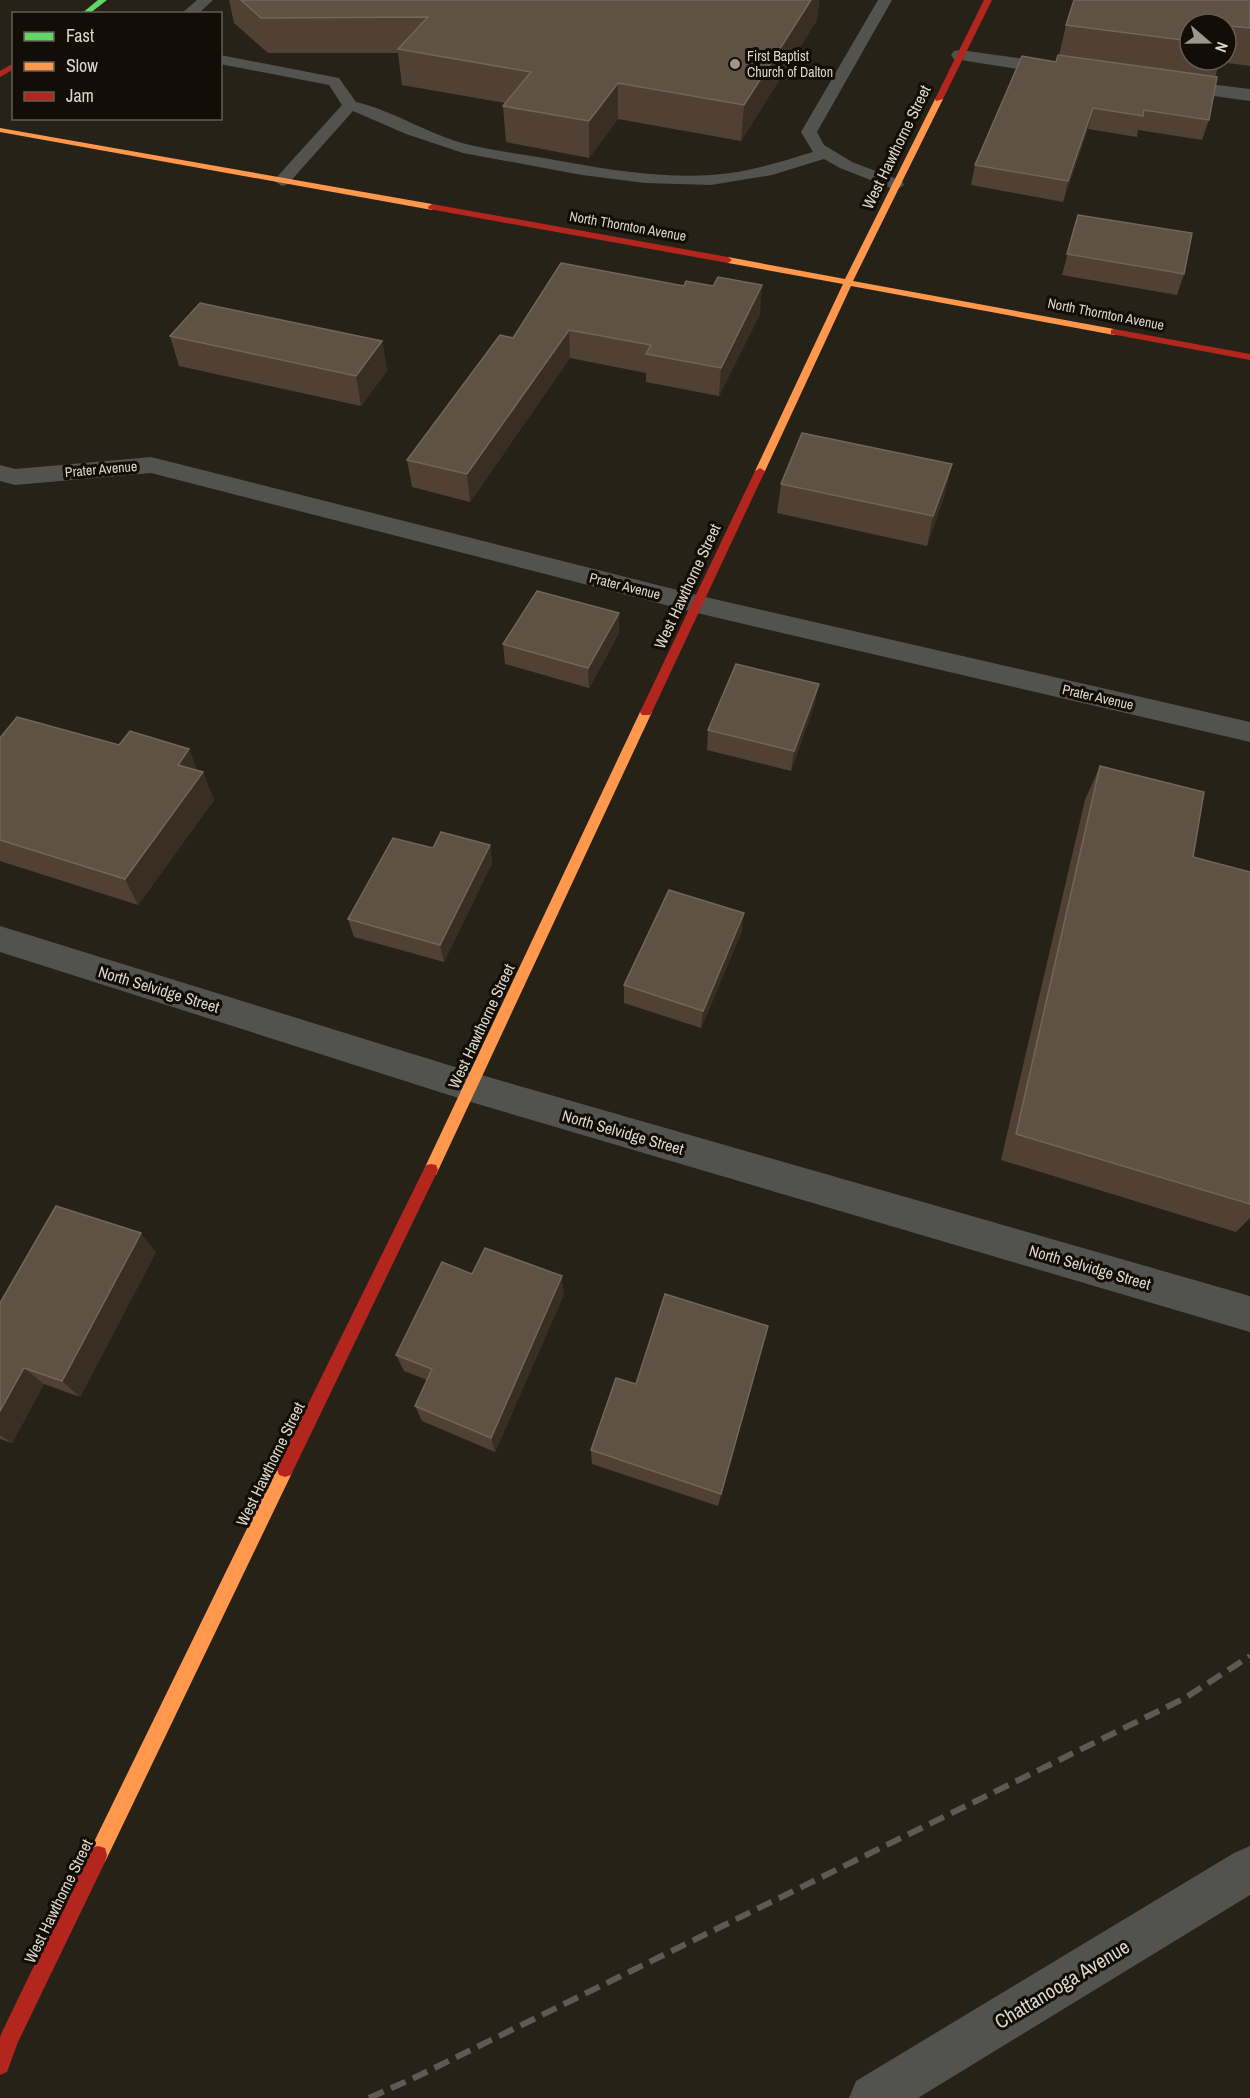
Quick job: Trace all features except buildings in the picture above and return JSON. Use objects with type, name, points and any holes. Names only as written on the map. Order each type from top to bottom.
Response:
[{"type":"street","points":[[87,12],[103,0]]},
{"type":"street","name":"West Hawthorne Street","points":[[3,2046],[471,1087],[848,282],[988,0]]},
{"type":"street","points":[[960,56],[1077,72]]},
{"type":"street","points":[[1147,82],[1250,95]]},
{"type":"street","name":"North Thornton Avenue","points":[[0,130],[848,282],[1250,357]]},
{"type":"street","name":"Prater Avenue","points":[[0,473],[15,477],[152,465],[697,604],[1250,732]]},
{"type":"street","name":"North Selvidge Street","points":[[2,942],[471,1087],[1250,1314]]},
{"type":"street","name":"Chattanooga Avenue","points":[[873,2098],[1250,1869]]},
{"type":"lane","points":[[191,12],[206,0]]},
{"type":"lane","points":[[885,0],[808,132],[818,148],[826,153],[846,165],[896,185]]},
{"type":"lane","points":[[222,59],[334,81],[350,105],[366,109],[411,131],[463,148],[582,170],[645,178],[711,180],[772,170],[826,153]]},
{"type":"lane","points":[[282,181],[350,105]]},
{"type":"railway","points":[[369,2098],[412,2079],[1185,1698],[1250,1656]]},
{"type":"traffic: fast","points":[[87,12],[103,0]]},
{"type":"traffic: slow","points":[[760,471],[848,282],[939,99]]},
{"type":"traffic: slow","points":[[0,130],[432,207]]},
{"type":"traffic: slow","points":[[728,260],[1114,332]]},
{"type":"traffic: slow","points":[[431,1170],[646,712]]},
{"type":"traffic: slow","points":[[98,1855],[285,1469]]},
{"type":"traffic: jam","points":[[939,99],[988,0]]},
{"type":"traffic: jam","points":[[0,75],[12,66]]},
{"type":"traffic: jam","points":[[432,207],[728,260]]},
{"type":"traffic: jam","points":[[1114,332],[1250,357]]},
{"type":"traffic: jam","points":[[646,712],[760,471]]},
{"type":"traffic: jam","points":[[285,1469],[431,1170]]},
{"type":"traffic: jam","points":[[0,2065],[9,2039],[98,1855]]},
{"type":"place","name":"First Baptist Church of Dalton","points":[[735,64]]}]
